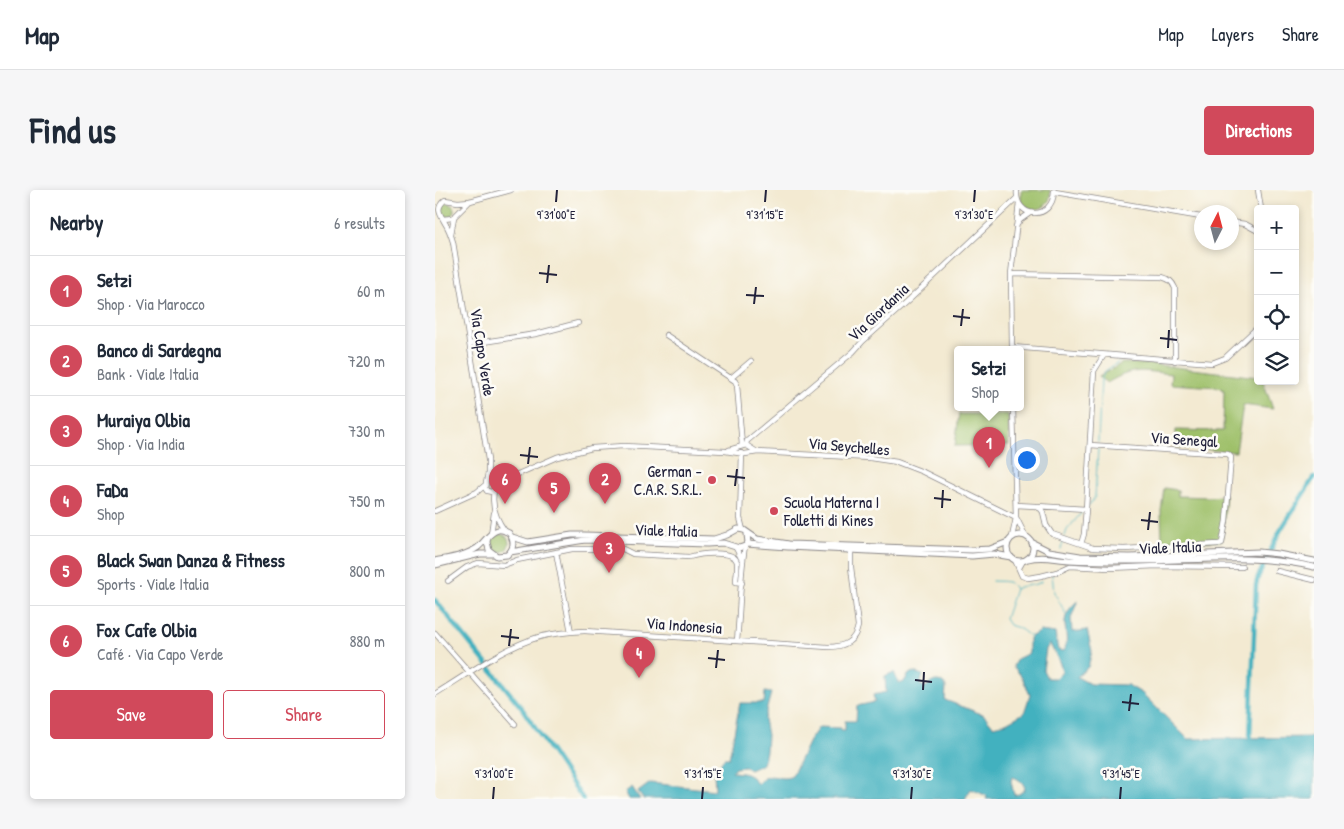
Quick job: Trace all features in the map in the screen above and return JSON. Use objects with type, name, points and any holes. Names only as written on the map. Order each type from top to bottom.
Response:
[{"type":"main road","points":[[435,561],[469,552],[496,531],[505,531],[512,537],[513,547],[511,552],[502,556],[480,554],[435,565]]},
{"type":"main road","points":[[733,531],[745,532],[765,541],[789,544],[972,550],[991,549],[1008,542],[1012,537],[1019,534],[1025,536],[1033,543],[1033,552],[1025,560],[994,554],[972,556],[746,545],[734,546],[729,539],[733,531]]},
{"type":"main road","name":"Viale Italia","points":[[512,537],[529,542],[571,535],[714,539],[723,537],[733,531]]},
{"type":"main road","points":[[745,532],[749,538],[746,545]]},
{"type":"main road","points":[[489,535],[487,547],[492,554]]},
{"type":"main road","name":"Viale Italia","points":[[511,552],[585,540],[720,543],[734,546]]},
{"type":"main road","points":[[1008,542],[1007,550],[1013,559]]},
{"type":"main road","name":"Viale Italia","points":[[1033,543],[1049,552],[1080,556],[1130,557],[1259,552],[1312,560]]},
{"type":"main road","name":"Viale Italia","points":[[1025,560],[1046,556],[1068,560],[1130,561],[1224,558],[1256,559],[1314,567]]},
{"type":"street","points":[[470,201],[449,220],[437,215],[437,205],[445,200],[453,202],[470,201],[511,190]]},
{"type":"street","points":[[1258,190],[1260,205]]},
{"type":"street","points":[[1012,346],[1011,274],[1018,201],[1016,191]]},
{"type":"street","points":[[1018,201],[1022,208],[1036,214],[1047,210],[1054,200],[1054,191],[1194,216]]},
{"type":"street","name":"Via Giordania","points":[[745,449],[747,441],[853,352],[1018,201]]},
{"type":"street","points":[[451,235],[457,206],[453,202]]},
{"type":"street","points":[[1016,227],[1020,220],[1030,213]]},
{"type":"street","points":[[443,219],[451,235]]},
{"type":"street","points":[[1239,223],[1254,229]]},
{"type":"street","name":"Via Capo Verde","points":[[451,235],[470,344],[495,512],[505,531]]},
{"type":"street","points":[[1011,274],[1168,278],[1173,282],[1175,288],[1175,361]]},
{"type":"street","points":[[470,344],[537,334],[578,323]]},
{"type":"street","points":[[1024,349],[1175,361],[1218,362],[1225,358],[1254,331]]},
{"type":"street","points":[[666,335],[731,378],[737,384],[745,449],[742,463],[740,518],[745,532]]},
{"type":"street","points":[[1081,544],[1086,509],[1094,371],[1104,355]]},
{"type":"street","points":[[731,378],[751,361]]},
{"type":"street","points":[[1012,537],[1016,518],[1013,411]]},
{"type":"street","points":[[742,435],[751,438]]},
{"type":"street","name":"Via Senegal","points":[[1035,506],[1043,512],[1048,530],[1064,539],[1093,548],[1111,549],[1222,543],[1226,521],[1231,457],[1228,454],[1090,444]]},
{"type":"street","name":"Via Seychelles","points":[[492,487],[557,457],[592,448],[624,446],[725,451],[745,449],[758,452],[870,458],[897,462],[923,472],[1016,518]]},
{"type":"street","name":"Via Capo Verde","points":[[485,484],[489,472]]},
{"type":"street","points":[[485,484],[492,487]]},
{"type":"street","points":[[485,484],[492,487]]},
{"type":"street","points":[[477,492],[485,484]]},
{"type":"street","points":[[435,511],[492,487]]},
{"type":"street","points":[[1016,505],[1086,509]]},
{"type":"street","name":"Via Capo Verde","points":[[489,535],[495,512]]},
{"type":"street","points":[[733,531],[740,518]]},
{"type":"street","points":[[1016,518],[1025,536]]},
{"type":"street","points":[[737,641],[742,560],[746,545]]},
{"type":"street","points":[[734,546],[742,560]]},
{"type":"street","points":[[448,581],[467,567],[478,563],[504,565],[517,560],[583,548],[623,549],[633,554],[689,557],[714,554],[733,556],[737,561],[736,582],[742,583]]},
{"type":"street","name":"Via Indonesia","points":[[435,694],[514,647],[539,637],[571,632],[585,631],[829,648],[840,647],[847,644],[857,632],[859,621],[851,566],[851,550]]},
{"type":"street","points":[[556,552],[571,632]]},
{"type":"street","points":[[1013,559],[1022,576],[1028,578],[1053,573],[1070,566],[1109,568],[1170,566],[1242,567]]},
{"type":"street","points":[[1019,568],[1025,560]]},
{"type":"street","points":[[1277,571],[1314,580]]},
{"type":"street","points":[[435,633],[515,724]]},
{"type":"green space","points":[[1021,190],[1050,190],[1050,197],[1045,206],[1036,209],[1031,208],[1021,201]]},
{"type":"green space","points":[[447,203],[452,205],[454,210],[452,215],[447,217],[442,215],[440,210],[442,205]]},
{"type":"green space","points":[[1122,363],[1150,364],[1254,377],[1254,385],[1264,385],[1273,409],[1243,405],[1236,452],[1175,447],[1176,430],[1223,431],[1224,390],[1218,387],[1170,384],[1171,374],[1152,372],[1131,372],[1107,383],[1099,377]]},
{"type":"green space","points":[[959,414],[1008,414],[1009,445],[955,446]]},
{"type":"green space","points":[[1164,488],[1178,490],[1178,496],[1212,497],[1226,495],[1222,541],[1162,543],[1161,511]]},
{"type":"green space","points":[[500,534],[506,537],[509,543],[506,549],[500,552],[494,549],[491,543],[494,537]]},
{"type":"water","points":[[1078,600],[1071,618],[1072,632],[1087,630],[1092,651],[1088,667],[1077,677],[1090,684],[1128,685],[1143,694],[1188,739],[1308,737],[1314,735],[1314,799],[986,799],[987,796],[971,789],[965,799],[643,799],[638,792],[650,783],[715,790],[714,772],[724,758],[729,758],[740,703],[764,703],[765,692],[771,693],[764,719],[767,735],[763,764],[750,770],[745,767],[735,768],[732,772],[750,776],[757,784],[771,776],[787,778],[792,776],[809,741],[819,727],[841,728],[841,730],[845,730],[845,721],[856,721],[857,706],[875,702],[873,695],[886,692],[885,676],[894,672],[898,682],[903,683],[909,674],[913,672],[923,675],[920,685],[926,687],[931,683],[939,681],[946,687],[945,700],[984,715],[993,726],[1006,723],[1024,713],[1030,695],[1022,677],[1013,666],[1017,659],[1029,653],[1029,638],[1040,631],[1055,633],[1058,650],[1064,651],[1066,645],[1066,617]],"holes":[[[1050,644],[1059,661],[1062,672],[1056,678],[1047,678],[1043,670],[1046,649]],[[1012,777],[1020,781],[1025,789],[1019,794],[1014,795]]]},
{"type":"water","points":[[632,787],[640,799],[629,799],[625,792]]},
{"type":"waterway","points":[[1098,442],[1101,380],[1105,371],[1119,362]]},
{"type":"waterway","points":[[1089,506],[1095,497],[1098,449]]},
{"type":"waterway","points":[[1250,737],[1256,585],[1280,531],[1314,477]]},
{"type":"waterway","points":[[1065,536],[1067,530],[1082,512]]},
{"type":"waterway","points":[[1061,549],[1064,539]]},
{"type":"waterway","points":[[1052,574],[1054,592],[1067,616]]},
{"type":"waterway","points":[[992,581],[1008,582],[1015,589]]},
{"type":"waterway","points":[[1031,637],[1019,628],[1009,625],[1005,619],[1015,589],[1041,582]]},
{"type":"waterway","points":[[435,600],[521,707],[583,799]]},
{"type":"place","name":"Setzi","points":[[989,468]]},
{"type":"place","name":"German - C.A.R. S.R.L.","points":[[712,480]]},
{"type":"place","name":"Fox Cafe Olbia","points":[[505,504]]},
{"type":"place","name":"Banco di Sardegna","points":[[605,504]]},
{"type":"place","name":"Scuola Materna I Folletti di Kines","points":[[774,511]]},
{"type":"place","name":"Black Swan Danza & Fitness","points":[[554,513]]},
{"type":"place","name":"Muraiya Olbia","points":[[609,573]]},
{"type":"place","name":"FaDa","points":[[639,678]]}]
